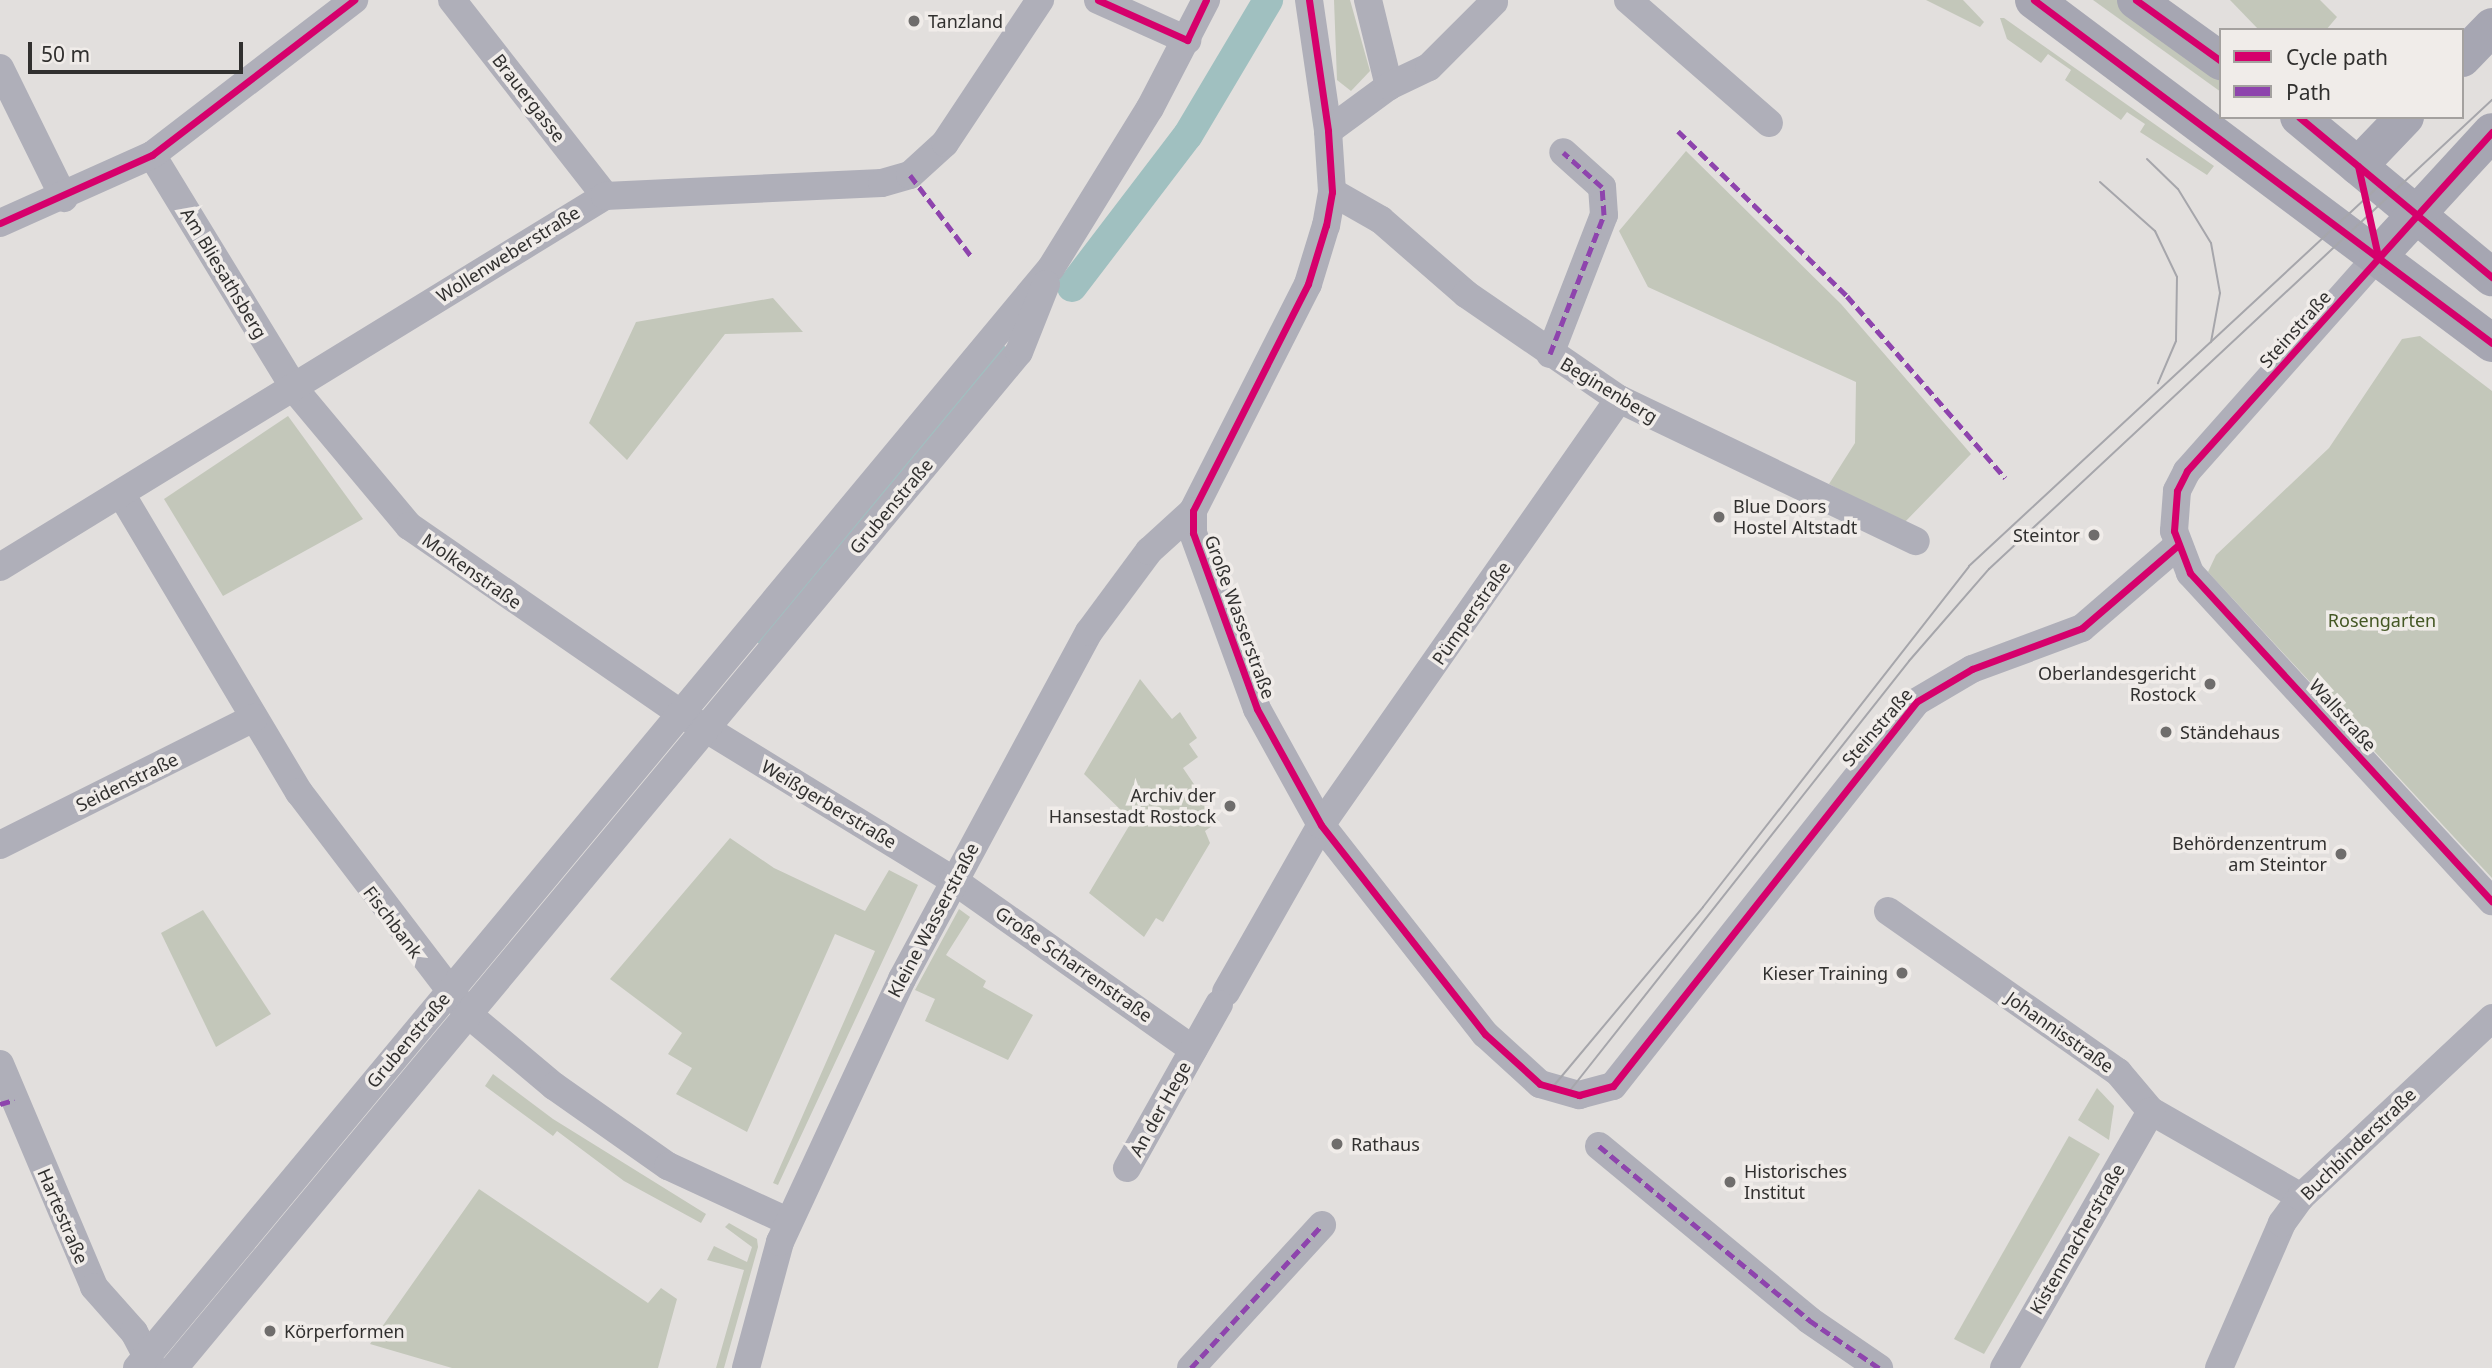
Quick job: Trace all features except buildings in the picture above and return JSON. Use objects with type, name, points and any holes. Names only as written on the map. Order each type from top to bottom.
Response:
[{"type":"main road","points":[[2034,0],[2492,343]]},
{"type":"main road","points":[[2136,0],[2219,60]]},
{"type":"main road","points":[[2464,56],[2492,27]]},
{"type":"main road","points":[[2301,119],[2492,277]]},
{"type":"main road","points":[[2358,166],[2403,119]]},
{"type":"main road","points":[[2378,256],[2492,132]]},
{"type":"main road","points":[[2358,166],[2378,256]]},
{"type":"main road","points":[[2378,256],[2415,241],[2456,248]]},
{"type":"street","points":[[0,223],[64,198],[152,155],[354,0]]},
{"type":"street","name":"Brauergasse","points":[[452,0],[605,196]]},
{"type":"street","name":"Wollenweberstraße","points":[[0,567],[122,497],[296,391],[567,215],[605,196],[882,183],[910,175],[945,143],[1040,0]]},
{"type":"street","points":[[1098,0],[1187,40]]},
{"type":"street","name":"Grubenstraße","points":[[146,1363],[449,992],[694,721],[1019,352],[1051,268],[1187,40],[1206,0]]},
{"type":"street","points":[[1192,511],[1308,284],[1332,192],[1328,131],[1308,0]]},
{"type":"street","points":[[1368,0],[1389,86]]},
{"type":"street","points":[[1628,0],[1769,123]]},
{"type":"street","points":[[1328,131],[1389,86],[1429,66],[1494,2]]},
{"type":"street","points":[[0,68],[64,198]]},
{"type":"street","points":[[1550,354],[1604,215],[1602,187],[1563,152]]},
{"type":"street","name":"Am Bliesathsberg","points":[[152,155],[296,391]]},
{"type":"street","name":"Beginenberg","points":[[1332,192],[1381,220],[1466,295],[1619,399],[1916,541]]},
{"type":"street","name":"Steinstraße","points":[[1551,1089],[1590,1095],[1613,1086],[1916,702],[1972,669],[2063,639],[2177,545],[2174,511],[2187,471],[2378,256]]},
{"type":"street","name":"Molkenstraße","points":[[296,391],[368,482],[431,545],[694,721]]},
{"type":"street","name":"Pümperstraße","points":[[1223,998],[1321,825],[1619,399]]},
{"type":"street","name":"Fischbank","points":[[122,497],[254,718],[325,830],[469,1015],[554,1086],[668,1166],[789,1222]]},
{"type":"street","name":"Große Wasserstraße","points":[[1192,511],[1195,541],[1243,678],[1321,825],[1485,1034],[1551,1089]]},
{"type":"street","name":"Kleine Wasserstraße","points":[[746,1368],[789,1222],[953,880],[1089,632],[1149,551],[1192,511]]},
{"type":"street","name":"Wallstraße","points":[[2177,545],[2190,573],[2492,901]]},
{"type":"street","name":"Seidenstraße","points":[[0,845],[254,718]]},
{"type":"street","name":"Grubenstraße","points":[[174,1368],[469,1015],[694,721]]},
{"type":"street","name":"Weißgerberstraße","points":[[694,721],[953,880]]},
{"type":"street","name":"Große Scharrenstraße","points":[[953,880],[1193,1049]]},
{"type":"street","name":"Johannisstraße","points":[[1888,911],[2118,1072],[2151,1111],[2301,1197]]},
{"type":"street","name":"An der Hege","points":[[1127,1168],[1223,998]]},
{"type":"street","name":"Buchbinderstraße","points":[[2219,1368],[2270,1249],[2301,1197],[2492,1018]]},
{"type":"street","name":"Hartestraße","points":[[0,1064],[94,1287],[146,1363]]},
{"type":"street","name":"Kistenmacherstraße","points":[[2004,1368],[2151,1111]]},
{"type":"street","points":[[1599,1146],[1770,1288],[1879,1368]]},
{"type":"street","points":[[1191,1368],[1322,1225]]},
{"type":"green space","points":[[1334,0],[1350,0],[1370,71],[1351,91],[1337,80]]},
{"type":"green space","points":[[1926,0],[1963,0],[1984,22],[1980,27]]},
{"type":"green space","points":[[2093,0],[2117,0],[2219,73],[2219,91]]},
{"type":"green space","points":[[2230,0],[2320,0],[2337,17],[2328,28],[2257,28]]},
{"type":"green space","points":[[2000,18],[2004,18],[2214,166],[2207,175],[2140,132],[2145,124],[2127,112],[2121,120],[2065,80],[2071,70],[2048,54],[2041,63],[2007,39]]},
{"type":"green space","points":[[1686,151],[1841,304],[1971,454],[1903,524],[1829,484],[1855,443],[1856,382],[1648,287],[1619,231]]},
{"type":"green space","points":[[773,298],[803,332],[725,334],[627,460],[589,423],[636,322]]},
{"type":"green space","name":"Rosengarten","points":[[2420,336],[2492,391],[2492,878],[2208,572],[2216,555],[2329,448],[2402,339]]},
{"type":"green space","points":[[288,416],[363,519],[223,596],[164,499]]},
{"type":"green space","points":[[1140,679],[1172,719],[1180,712],[1197,738],[1189,744],[1198,757],[1183,768],[1219,821],[1205,831],[1210,843],[1163,922],[1156,918],[1144,937],[1089,893],[1132,821],[1084,774]]},
{"type":"green space","points":[[730,838],[774,868],[865,911],[889,870],[918,885],[778,1185],[773,1183],[875,951],[835,934],[747,1132],[676,1094],[692,1068],[668,1054],[682,1033],[610,979]]},
{"type":"green space","points":[[959,909],[970,917],[946,955],[986,981],[983,987],[1033,1015],[1008,1060],[925,1021],[935,999],[915,990]]},
{"type":"green space","points":[[203,910],[271,1014],[216,1047],[161,933]]},
{"type":"green space","points":[[493,1074],[553,1119],[706,1214],[701,1223],[624,1181],[557,1131],[553,1136],[485,1086]]},
{"type":"green space","points":[[2097,1088],[2114,1106],[2109,1140],[2078,1120]]},
{"type":"green space","points":[[2069,1136],[2100,1154],[1984,1354],[1954,1339]]},
{"type":"green space","points":[[479,1189],[648,1303],[661,1288],[677,1299],[658,1368],[452,1368],[370,1344]]},
{"type":"green space","points":[[729,1223],[757,1239],[758,1247],[724,1368],[716,1368],[744,1270],[707,1260],[714,1246],[747,1262],[752,1247],[725,1227]]},
{"type":"waterway","points":[[1072,287],[1188,135],[1268,0]]},
{"type":"waterway","points":[[767,631],[995,357]]},
{"type":"tram line","points":[[1568,1093],[1909,661],[1989,569],[2492,100]]},
{"type":"tram line","points":[[2147,159],[2178,189],[2211,243],[2220,293],[2211,342]]},
{"type":"tram line","points":[[2100,182],[2155,231],[2177,277],[2176,341],[2158,383]]},
{"type":"tram line","points":[[1551,1089],[1703,907],[1969,566],[2380,185]]},
{"type":"marked path","points":[[1678,131],[1847,296],[2005,478]]},
{"type":"marked path","points":[[1550,354],[1604,215],[1602,187],[1563,152]]},
{"type":"marked path","points":[[910,175],[971,256]]},
{"type":"marked path","points":[[0,1104],[14,1100]]},
{"type":"marked path","points":[[1599,1146],[1809,1320],[1879,1368]]},
{"type":"marked path","points":[[1191,1368],[1322,1225]]},
{"type":"cycle path","points":[[0,223],[152,155],[354,0]]},
{"type":"cycle path","points":[[1098,0],[1187,40],[1206,0]]},
{"type":"cycle path","points":[[1309,0],[1328,131],[1332,192],[1326,225],[1308,284],[1193,511],[1193,533],[1257,709],[1321,825],[1485,1034],[1540,1084],[1579,1095],[1613,1086],[1916,702],[1972,669],[2082,628],[2177,546]]},
{"type":"cycle path","points":[[2034,0],[2492,343]]},
{"type":"cycle path","points":[[2136,0],[2219,60]]},
{"type":"cycle path","points":[[2301,119],[2492,277]]},
{"type":"cycle path","points":[[2492,132],[2187,471],[2177,491],[2174,531],[2190,573],[2492,901]]},
{"type":"cycle path","points":[[2358,166],[2378,256]]},
{"type":"place","name":"Tanzland","points":[[914,21]]},
{"type":"place","name":"Blue Doors Hostel Altstadt","points":[[1719,517]]},
{"type":"place","name":"Steintor","points":[[2094,535]]},
{"type":"place","name":"Oberlandesgericht Rostock","points":[[2210,684]]},
{"type":"place","name":"Ständehaus","points":[[2166,732]]},
{"type":"place","name":"Archiv der Hansestadt Rostock","points":[[1230,806]]},
{"type":"place","name":"Behördenzentrum am Steintor","points":[[2341,854]]},
{"type":"place","name":"Kieser Training","points":[[1902,973]]},
{"type":"place","name":"Rathaus","points":[[1337,1144]]},
{"type":"place","name":"Historisches Institut","points":[[1730,1182]]},
{"type":"place","name":"Körperformen","points":[[270,1331]]}]
